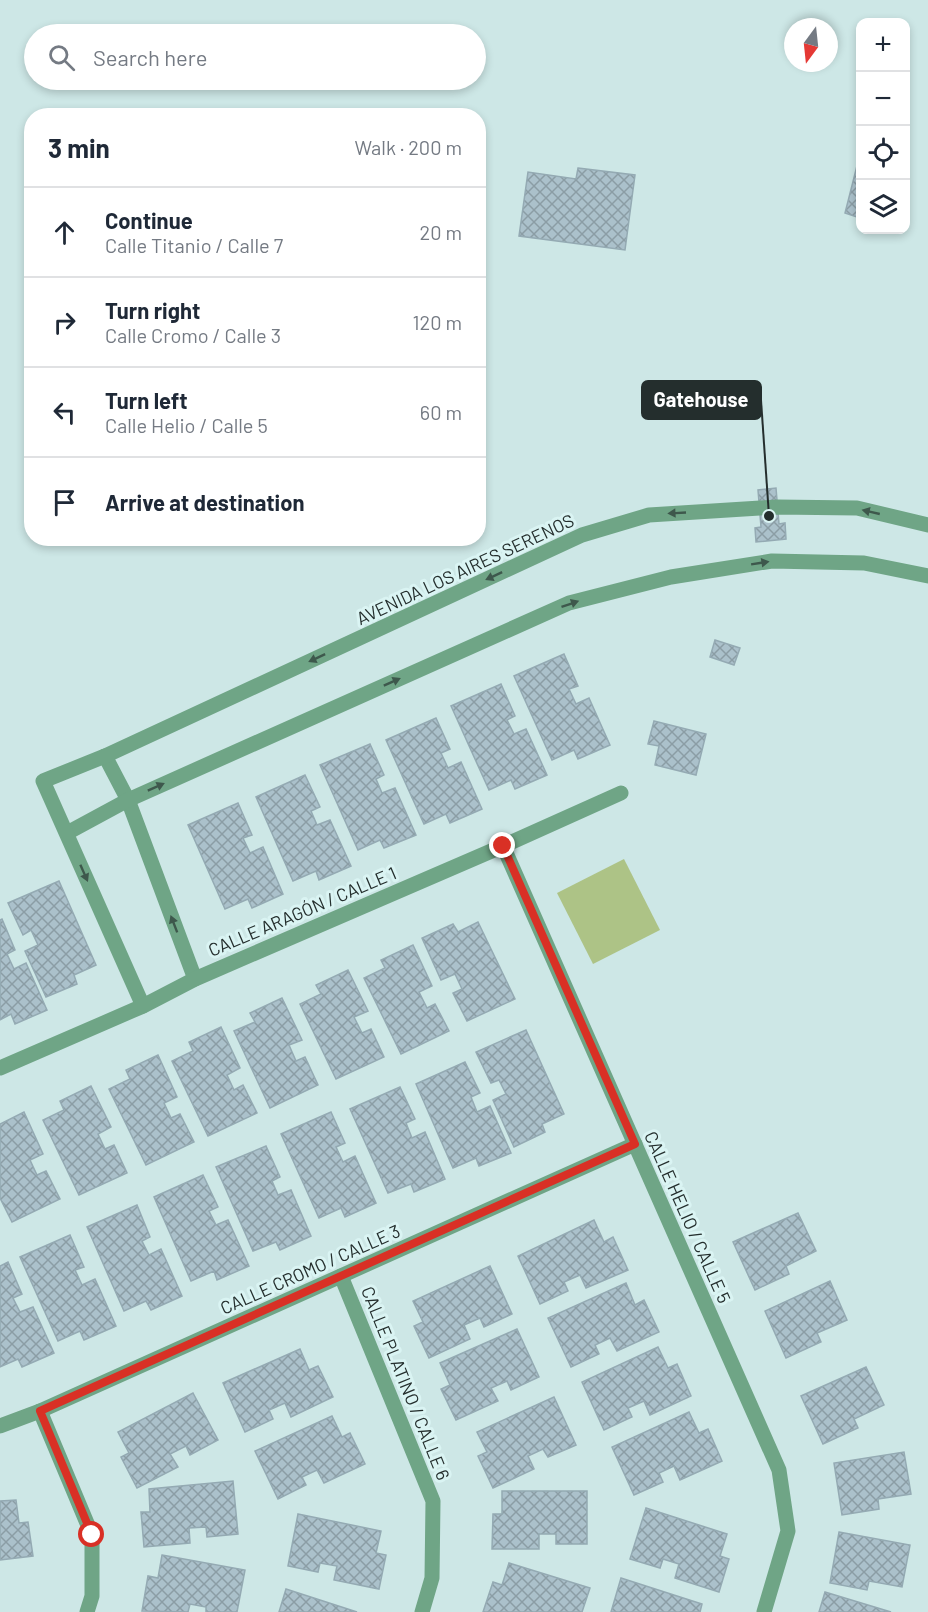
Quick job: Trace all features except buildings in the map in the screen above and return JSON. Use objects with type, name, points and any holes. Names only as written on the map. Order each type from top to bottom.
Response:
[{"type":"street","name":"AVENIDA LOS AIRES SERENOS","points":[[67,833],[43,781],[105,756],[582,535],[649,515],[777,507],[857,508],[928,525]]},
{"type":"street","points":[[143,1006],[67,833],[128,800],[569,603],[671,577],[772,561],[864,563],[928,576]]},
{"type":"street","points":[[105,756],[128,800],[195,979]]},
{"type":"street","name":"CALLE ARAGÓN / CALLE 1","points":[[0,1068],[143,1006],[195,979],[621,793]]},
{"type":"street","name":"CALLE HELIO / CALLE 5","points":[[503,846],[779,1470],[788,1531],[764,1612]]},
{"type":"street","name":"CALLE CROMO / CALLE 3","points":[[0,1426],[40,1411],[635,1144]]},
{"type":"street","name":"CALLE PLATINO / CALLE 6","points":[[341,1276],[433,1501],[432,1578],[422,1612]]},
{"type":"street","points":[[40,1411],[92,1535],[92,1596],[87,1612]]},
{"type":"green space","points":[[624,859],[660,930],[593,964],[557,893]]},
{"type":"place","name":"Gatehouse","points":[[769,516]]},
{"type":"route","points":[[92,1535],[40,1411],[635,1144],[503,846]]}]
